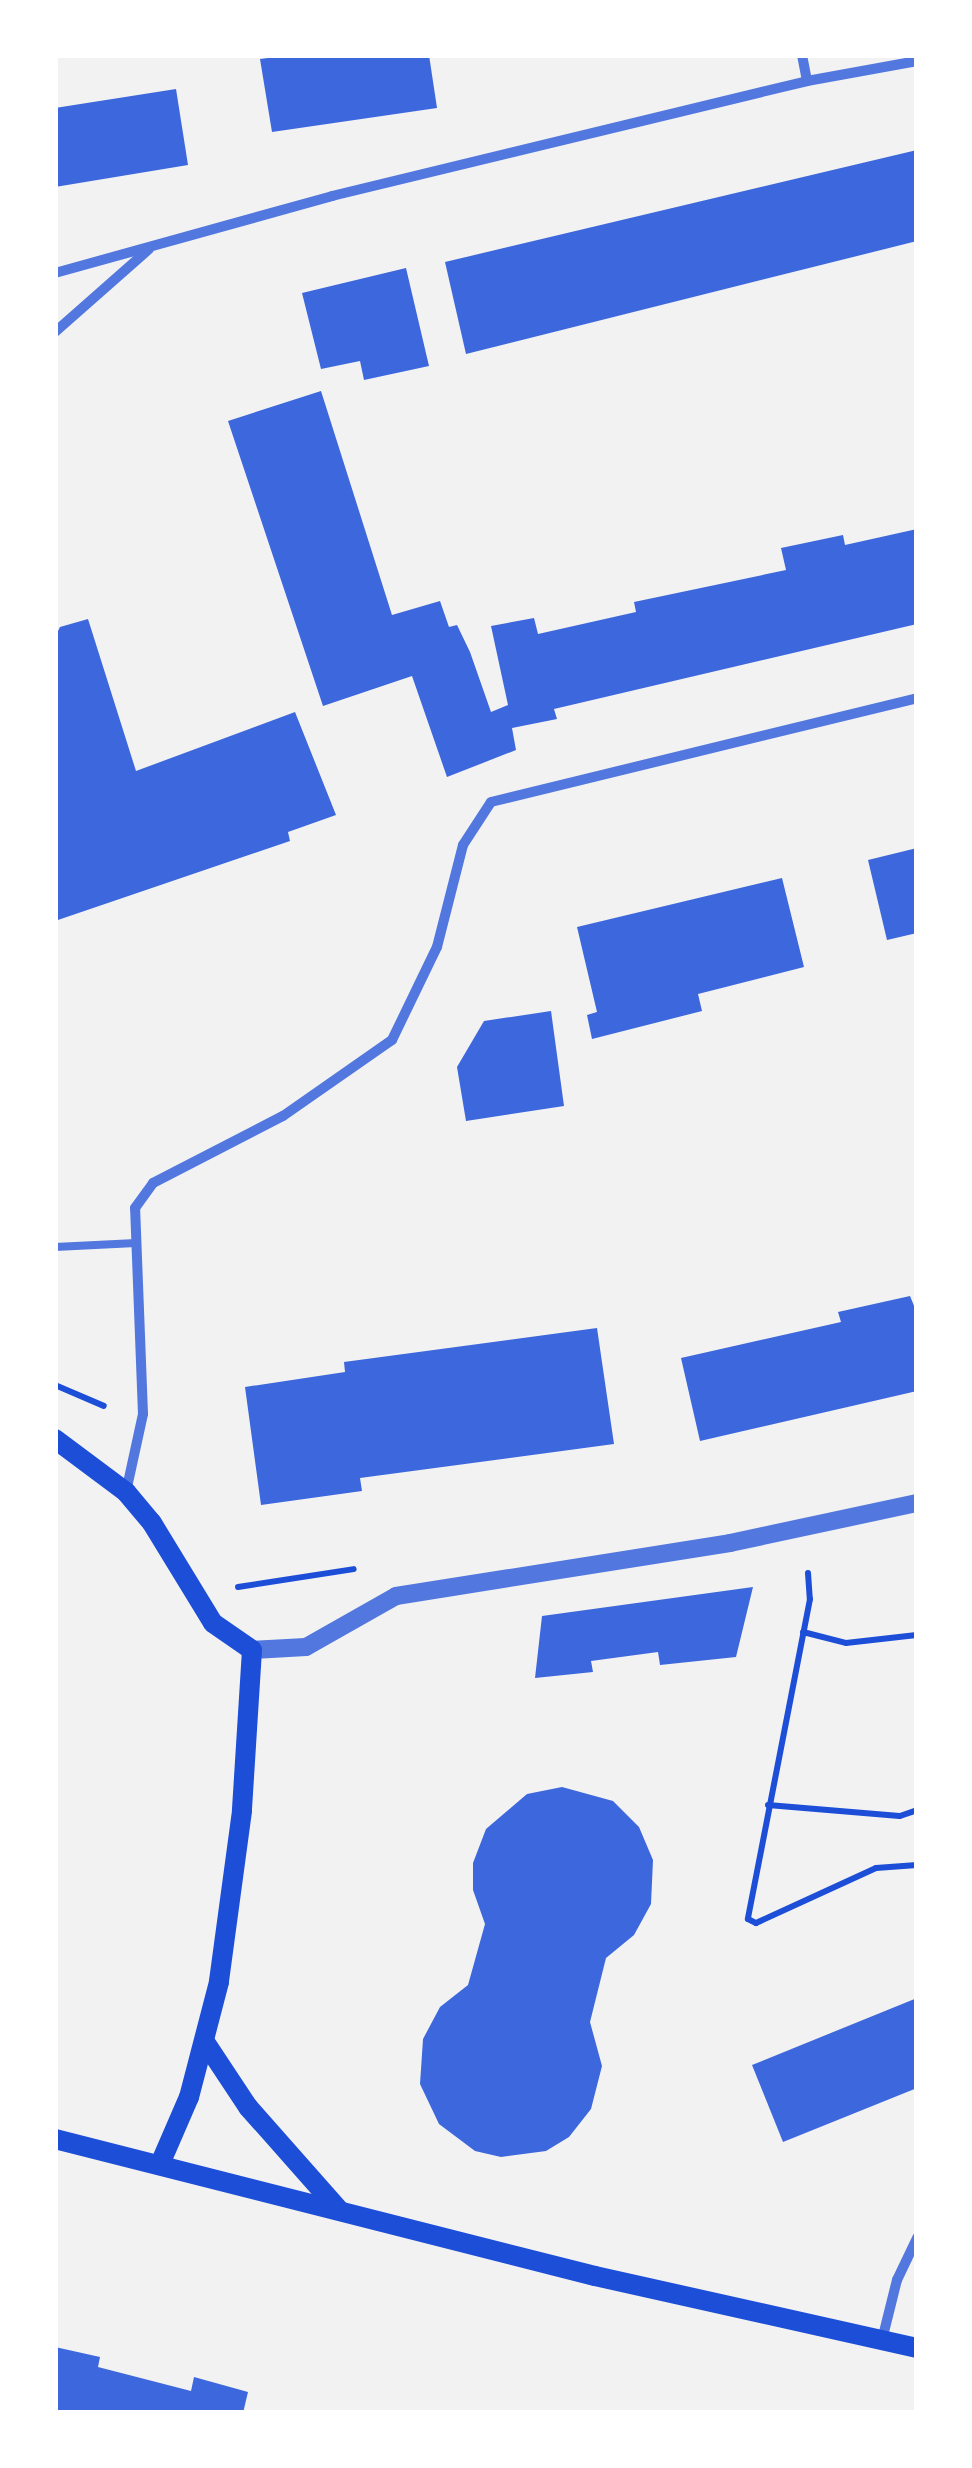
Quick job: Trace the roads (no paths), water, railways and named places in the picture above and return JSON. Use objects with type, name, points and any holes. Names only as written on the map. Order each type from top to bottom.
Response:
[{"type":"main road","points":[[55,1439],[126,1492],[152,1522],[213,1623],[252,1650],[240,1828],[205,2042],[160,2164]]},
{"type":"main road","points":[[205,2042],[248,2106],[339,2210]]},
{"type":"main road","points":[[55,2138],[917,2348]]},
{"type":"street","points":[[802,55],[807,81]]},
{"type":"street","points":[[55,273],[807,81],[917,61]]},
{"type":"street","points":[[55,332],[153,245]]},
{"type":"street","points":[[126,1492],[140,1434],[135,1208],[153,1183],[282,1116],[392,1040],[436,948],[463,845],[490,802],[917,698]]},
{"type":"street","points":[[252,1650],[306,1648],[396,1596],[730,1543],[917,1503]]},
{"type":"street","points":[[882,2340],[896,2280],[917,2238]]},
{"type":"lane","points":[[55,1247],[136,1243]]}]
